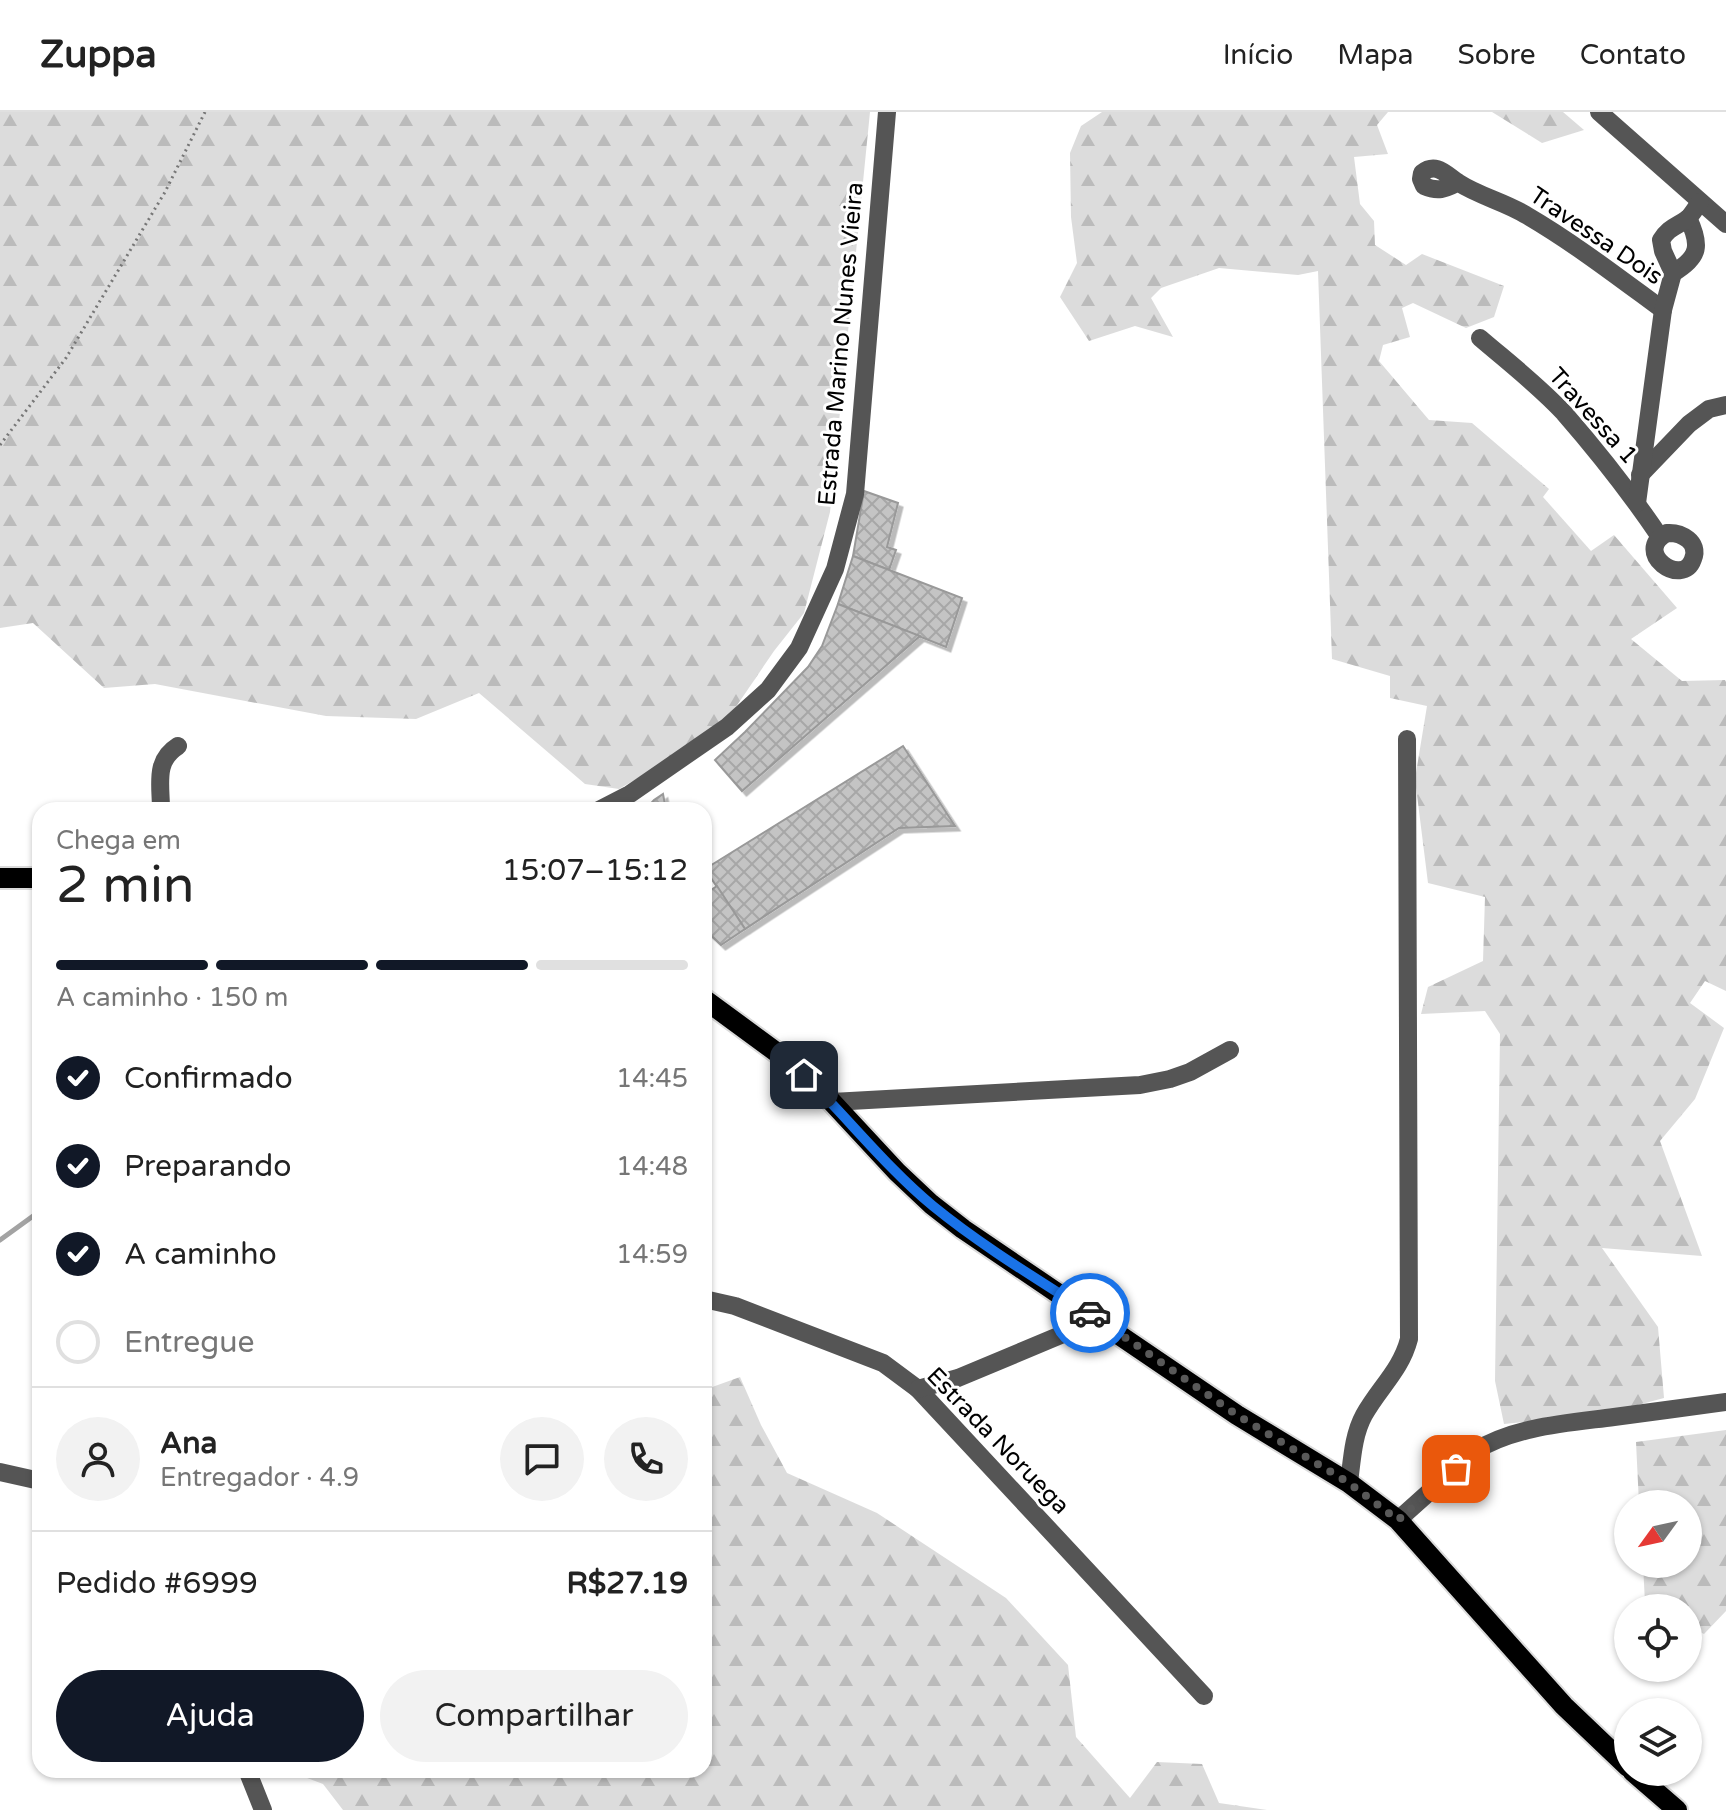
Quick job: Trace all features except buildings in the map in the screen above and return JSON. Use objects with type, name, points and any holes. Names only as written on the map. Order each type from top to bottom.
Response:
[{"type":"main road","points":[[0,878],[32,878]]},
{"type":"main road","points":[[712,1005],[787,1060],[832,1102],[897,1172],[963,1229],[1237,1415],[1349,1483],[1398,1520],[1564,1706],[1614,1754]]},
{"type":"main road","points":[[1649,1786],[1677,1810]]},
{"type":"street","name":"Estrada Marino Nunes Vieira","points":[[614,802],[715,735],[768,690],[799,648],[835,569],[855,494],[887,112]]},
{"type":"street","points":[[1599,112],[1726,224]]},
{"type":"street","name":"Travessa Dois","points":[[1457,183],[1523,213],[1583,250],[1663,310]]},
{"type":"street","points":[[1637,503],[1663,310],[1673,273],[1661,240],[1666,232],[1688,218],[1700,202]]},
{"type":"street","points":[[1673,273],[1692,259],[1698,244],[1688,218]]},
{"type":"street","name":"Travessa 1","points":[[1480,338],[1563,413],[1637,503],[1660,537]]},
{"type":"street","points":[[1640,475],[1689,424],[1709,409],[1726,405]]},
{"type":"street","points":[[1349,1483],[1355,1436],[1363,1416],[1405,1356],[1409,1339],[1407,739]]},
{"type":"street","points":[[161,802],[161,764],[168,752],[178,746]]},
{"type":"street","points":[[832,1102],[1140,1085],[1190,1072],[1230,1050]]},
{"type":"street","name":"Estrada Noruega","points":[[712,1301],[735,1306],[883,1363],[918,1389],[1204,1696]]},
{"type":"street","points":[[918,1389],[958,1378],[1099,1319]]},
{"type":"street","points":[[1398,1520],[1475,1451],[1504,1437],[1558,1424],[1726,1402]]},
{"type":"street","points":[[0,1472],[32,1479]]},
{"type":"street","points":[[250,1778],[263,1810]]},
{"type":"path","points":[[0,445],[66,358],[165,192],[205,112]]},
{"type":"green space","points":[[0,112],[870,112],[830,512],[804,613],[729,717],[683,752],[619,789],[585,784],[479,693],[416,719],[326,716],[155,684],[104,688],[33,623],[0,628]]},
{"type":"green space","points":[[1102,112],[1388,112],[1377,125],[1388,154],[1354,157],[1360,204],[1374,221],[1375,245],[1406,265],[1422,254],[1504,286],[1494,317],[1466,328],[1413,303],[1402,308],[1410,337],[1383,345],[1379,361],[1429,420],[1472,423],[1549,489],[1543,497],[1591,551],[1614,535],[1677,608],[1631,639],[1682,681],[1726,682],[1726,991],[1705,981],[1690,1003],[1724,1028],[1695,1099],[1660,1141],[1702,1256],[1602,1248],[1658,1327],[1664,1398],[1615,1411],[1504,1424],[1495,1381],[1500,1034],[1485,1011],[1421,1014],[1428,987],[1483,961],[1485,897],[1428,883],[1415,779],[1427,706],[1390,698],[1390,676],[1332,659],[1318,271],[1298,275],[1219,268],[1161,288],[1151,298],[1173,337],[1135,326],[1089,341],[1060,297],[1077,263],[1071,217],[1070,153],[1081,126]]},
{"type":"green space","points":[[1492,112],[1563,112],[1584,130],[1542,143]]},
{"type":"green space","points":[[740,1377],[787,1473],[877,1513],[1006,1598],[1068,1665],[1076,1737],[1130,1798],[1157,1762],[1202,1764],[1219,1803],[1267,1810],[343,1810],[323,1784],[307,1778],[712,1778],[712,1387]]},
{"type":"green space","points":[[1726,1430],[1726,1611],[1704,1634],[1702,1594],[1645,1594],[1644,1578],[1702,1578],[1702,1490],[1638,1490],[1636,1442]]},
{"type":"waterway","points":[[0,1240],[32,1217]]},
{"type":"way so far","points":[[1090,1313],[1237,1415],[1349,1483],[1398,1520],[1456,1469]]},
{"type":"route","points":[[804,1075],[931,1204],[963,1229],[1090,1313]]}]
